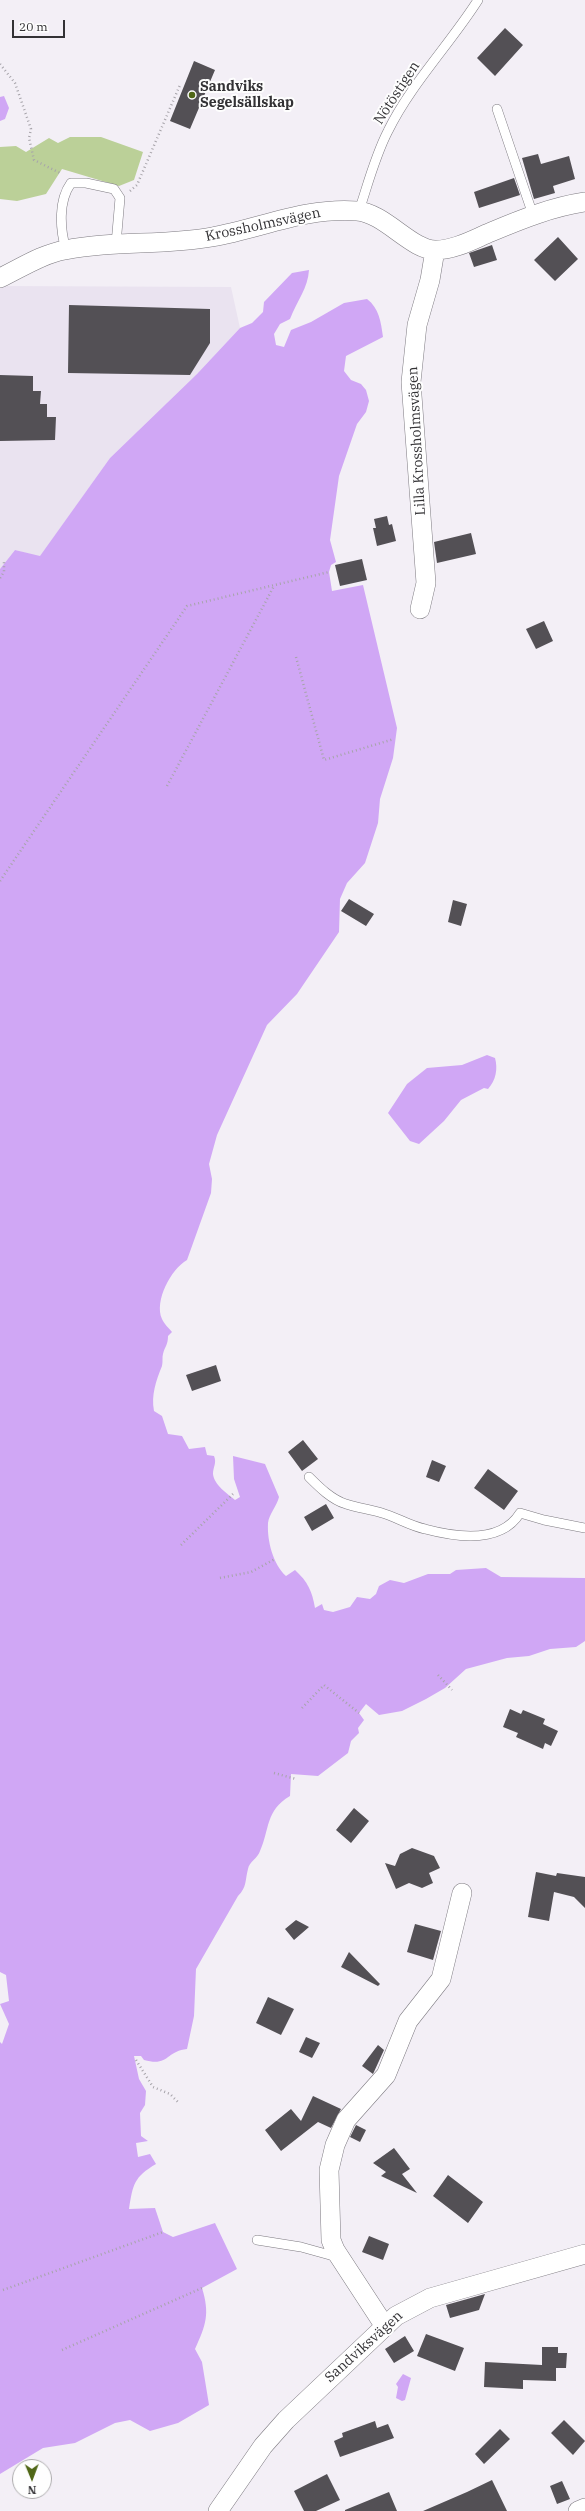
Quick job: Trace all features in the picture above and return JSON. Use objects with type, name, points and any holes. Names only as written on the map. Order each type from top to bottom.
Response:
[{"type":"street","points":[[435,250],[459,245],[533,215],[565,205],[585,202]]},
{"type":"street","name":"Krossholmsvägen","points":[[0,278],[53,253],[66,250],[116,244],[176,242],[212,237],[308,212],[359,211],[377,218],[423,248],[435,250]]},
{"type":"street","name":"Lilla Krossholmsvägen","points":[[420,609],[426,583],[412,402],[412,363],[417,325],[430,280],[435,250]]},
{"type":"street","points":[[384,2325],[340,2257],[331,2240],[329,2170],[335,2145],[346,2120],[386,2075],[408,2021],[441,1979],[462,1893]]},
{"type":"street","name":"Sandviksvägen","points":[[218,2511],[263,2446],[286,2420],[384,2325],[396,2316],[430,2298],[585,2254]]},
{"type":"street","points":[[578,2511],[585,2508]]},
{"type":"lane","name":"Nötöstigen","points":[[359,211],[374,162],[388,130],[404,103],[478,0]]},
{"type":"lane","points":[[497,109],[533,215]]},
{"type":"lane","points":[[66,250],[62,233],[63,212],[65,191],[71,183],[86,183],[114,189],[120,198],[116,244]]},
{"type":"lane","points":[[309,1477],[323,1490],[344,1504],[382,1513],[424,1529],[460,1536],[496,1532],[513,1525],[520,1513],[544,1520],[585,1528]]},
{"type":"lane","points":[[257,2240],[301,2247],[340,2257]]},
{"type":"path","points":[[0,64],[15,83],[31,129],[29,138],[34,160],[60,172],[71,183]]},
{"type":"path","points":[[120,198],[137,185],[180,85]]},
{"type":"path","points":[[0,578],[4,572],[4,560]]},
{"type":"path","points":[[0,881],[187,606],[329,572]]},
{"type":"path","points":[[167,786],[274,586]]},
{"type":"path","points":[[296,657],[324,760],[394,739]]},
{"type":"path","points":[[182,1545],[234,1494]]},
{"type":"path","points":[[220,1578],[250,1572],[275,1559]]},
{"type":"path","points":[[438,1676],[452,1690]]},
{"type":"path","points":[[302,1708],[324,1685],[359,1714]]},
{"type":"path","points":[[274,1773],[296,1779]]},
{"type":"path","points":[[136,2060],[153,2087],[170,2094],[179,2103]]},
{"type":"path","points":[[3,2290],[163,2232]]},
{"type":"path","points":[[62,2350],[202,2288]]},
{"type":"shaded area","points":[[4,96],[9,108],[5,119],[0,121],[0,97]]},
{"type":"shaded area","points":[[309,270],[307,283],[290,319],[280,324],[274,334],[276,345],[284,347],[291,330],[311,322],[344,303],[367,299],[377,311],[379,316],[383,337],[346,356],[344,371],[351,380],[361,384],[366,390],[369,401],[366,412],[357,424],[339,476],[330,540],[336,562],[331,565],[329,572],[332,591],[363,585],[397,728],[393,758],[380,799],[378,823],[365,863],[347,883],[340,899],[339,932],[297,994],[267,1025],[217,1135],[209,1164],[212,1179],[211,1193],[187,1260],[175,1270],[166,1286],[160,1303],[162,1319],[172,1332],[168,1336],[162,1366],[155,1388],[153,1399],[154,1411],[162,1416],[168,1434],[182,1436],[189,1449],[205,1447],[207,1455],[214,1456],[214,1478],[222,1489],[235,1500],[240,1497],[234,1479],[233,1456],[265,1464],[279,1497],[268,1523],[270,1545],[274,1559],[281,1571],[286,1576],[295,1570],[303,1579],[311,1592],[315,1608],[322,1604],[324,1610],[333,1612],[350,1607],[357,1597],[370,1599],[376,1594],[379,1586],[390,1580],[404,1583],[428,1574],[450,1574],[456,1570],[486,1568],[501,1577],[585,1578],[585,1641],[576,1647],[550,1649],[529,1656],[507,1658],[466,1669],[445,1688],[402,1711],[379,1715],[366,1704],[359,1713],[364,1720],[358,1728],[359,1733],[351,1741],[348,1753],[318,1776],[291,1774],[290,1796],[276,1808],[272,1814],[259,1853],[250,1864],[243,1890],[238,1896],[196,1969],[194,2016],[187,2049],[180,2050],[158,2062],[144,2060],[141,2056],[134,2056],[139,2079],[146,2091],[145,2105],[140,2113],[141,2136],[148,2141],[136,2143],[138,2157],[150,2154],[156,2164],[143,2173],[136,2182],[129,2209],[155,2208],[163,2232],[173,2237],[215,2223],[237,2269],[202,2288],[206,2305],[206,2319],[195,2349],[202,2362],[209,2405],[178,2423],[150,2431],[130,2420],[115,2423],[75,2443],[43,2448],[25,2459],[12,2459],[12,2467],[0,2474],[0,2042],[2,2044],[9,2024],[0,2004],[9,2001],[6,1975],[0,1972],[0,569],[15,550],[40,556],[110,458],[197,374],[240,328],[252,323],[263,312],[264,302],[292,273]]},
{"type":"shaded area","points":[[0,286],[231,287],[240,328],[197,374],[110,458],[40,557],[15,550],[0,569]]},
{"type":"shaded area","points":[[487,1055],[495,1058],[496,1074],[491,1086],[488,1089],[484,1088],[461,1100],[444,1121],[419,1144],[410,1141],[388,1113],[407,1084],[427,1068],[462,1065]]},
{"type":"shaded area","points":[[403,2374],[411,2378],[405,2400],[402,2401],[396,2398],[398,2387],[396,2384]]},
{"type":"green space","points":[[70,137],[101,137],[143,152],[134,180],[119,186],[62,169],[46,194],[17,201],[0,199],[0,147],[16,146],[26,152],[49,138],[58,143]]},
{"type":"building","points":[[505,28],[523,45],[495,76],[477,58]]},
{"type":"building","name":"Sandviks Segelsällskap","points":[[194,61],[215,70],[190,129],[170,121]]},
{"type":"building","points":[[538,154],[541,164],[569,156],[575,179],[553,186],[555,193],[534,199],[522,158]]},
{"type":"building","points":[[514,178],[520,195],[479,208],[474,192]]},
{"type":"building","points":[[558,237],[578,259],[555,281],[534,260]]},
{"type":"building","points":[[492,245],[497,260],[474,267],[469,253]]},
{"type":"building","points":[[69,305],[210,309],[210,343],[190,375],[68,373]]},
{"type":"building","points":[[0,375],[33,376],[33,391],[41,391],[40,404],[47,404],[47,417],[56,417],[55,440],[0,441]]},
{"type":"building","points":[[387,516],[389,525],[392,524],[396,541],[377,546],[373,528],[376,528],[374,519]]},
{"type":"building","points":[[471,533],[476,554],[437,563],[434,542]]},
{"type":"building","points":[[362,559],[367,580],[340,586],[335,565]]},
{"type":"building","points":[[544,621],[553,641],[536,649],[526,629]]},
{"type":"building","points":[[349,899],[374,914],[366,926],[341,911]]},
{"type":"building","points":[[453,900],[467,904],[461,926],[448,922]]},
{"type":"building","points":[[216,1365],[221,1381],[192,1391],[186,1375]]},
{"type":"building","points":[[303,1440],[318,1459],[302,1471],[288,1452]]},
{"type":"building","points":[[432,1460],[446,1466],[439,1482],[426,1477]]},
{"type":"building","points":[[488,1469],[518,1491],[504,1510],[474,1488]]},
{"type":"building","points":[[326,1504],[334,1518],[312,1531],[304,1517]]},
{"type":"building","points":[[510,1709],[521,1714],[523,1710],[545,1719],[543,1724],[558,1731],[551,1746],[545,1743],[543,1749],[516,1737],[518,1733],[503,1727]]},
{"type":"building","points":[[354,1808],[369,1821],[351,1843],[336,1830]]},
{"type":"building","points":[[412,1848],[434,1856],[440,1868],[429,1873],[433,1883],[422,1888],[409,1883],[396,1889],[385,1863],[395,1866],[400,1854]]},
{"type":"building","points":[[536,1872],[556,1876],[557,1873],[585,1877],[585,1908],[574,1897],[554,1892],[549,1921],[528,1917]]},
{"type":"building","points":[[296,1920],[309,1927],[294,1940],[285,1929]]},
{"type":"building","points":[[415,1924],[441,1931],[433,1960],[407,1952]]},
{"type":"building","points":[[349,1952],[380,1984],[378,1986],[341,1967]]},
{"type":"building","points":[[268,1997],[294,2009],[281,2035],[256,2023]]},
{"type":"building","points":[[306,2037],[320,2043],[312,2058],[299,2052]]},
{"type":"building","points":[[378,2045],[384,2050],[373,2074],[362,2066]]},
{"type":"building","points":[[313,2096],[341,2109],[331,2128],[318,2122],[281,2151],[265,2130],[291,2109],[301,2121]]},
{"type":"building","points":[[356,2125],[366,2130],[360,2142],[350,2137]]},
{"type":"building","points":[[394,2148],[410,2169],[402,2174],[417,2193],[381,2176],[386,2172],[373,2163]]},
{"type":"building","points":[[448,2175],[483,2202],[468,2223],[433,2196]]},
{"type":"building","points":[[369,2236],[389,2244],[383,2260],[362,2252]]},
{"type":"building","points":[[485,2294],[479,2310],[450,2318],[446,2305]]},
{"type":"building","points":[[426,2334],[464,2348],[455,2371],[417,2356]]},
{"type":"building","points":[[405,2336],[414,2351],[394,2363],[385,2349]]},
{"type":"building","points":[[542,2347],[558,2347],[558,2353],[567,2353],[566,2368],[556,2368],[556,2381],[523,2380],[523,2389],[484,2387],[485,2362],[542,2365]]},
{"type":"building","points":[[564,2420],[585,2441],[573,2455],[551,2433]]},
{"type":"building","points":[[375,2421],[377,2428],[388,2424],[394,2438],[340,2457],[334,2441],[343,2437],[342,2433]]},
{"type":"building","points":[[500,2429],[510,2439],[484,2464],[475,2454]]},
{"type":"building","points":[[327,2474],[340,2500],[316,2511],[304,2511],[294,2491]]},
{"type":"building","points":[[492,2480],[507,2511],[423,2511],[467,2492]]},
{"type":"building","points":[[562,2481],[570,2499],[557,2504],[550,2486]]},
{"type":"building","points":[[389,2492],[397,2511],[345,2511],[345,2510]]},
{"type":"place","name":"Sandviks Segelsällskap","points":[[192,95]]}]
